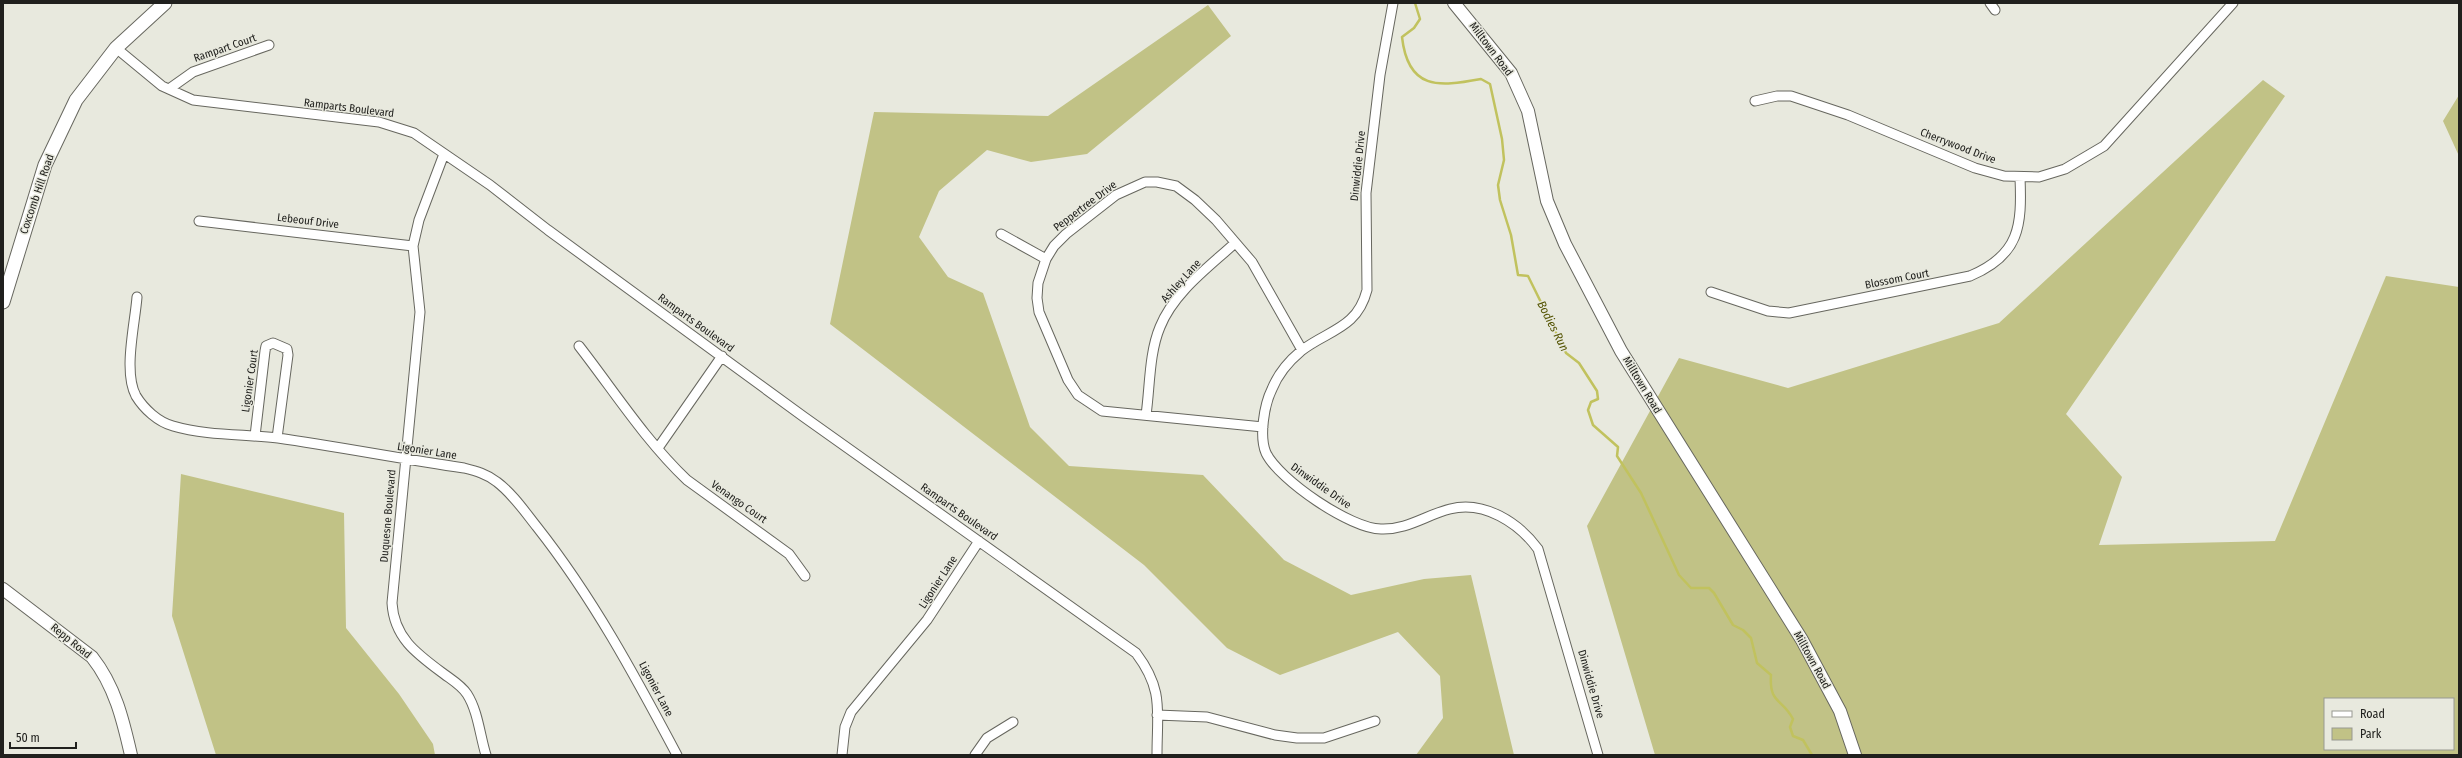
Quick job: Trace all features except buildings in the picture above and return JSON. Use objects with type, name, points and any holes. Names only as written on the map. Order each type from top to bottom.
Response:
[{"type":"main road","name":"Coxcomb Hill Road","points":[[3,302],[45,165],[76,100],[116,48],[165,3]]},
{"type":"street","name":"Dinwiddie Drive","points":[[1393,3],[1380,75],[1366,193],[1367,290],[1364,302],[1352,320],[1341,328],[1302,350],[1285,366],[1271,389],[1263,427],[1262,440],[1272,464],[1292,482],[1343,518],[1360,526],[1381,530],[1403,528],[1451,508],[1475,508],[1493,512],[1526,533],[1538,549],[1598,755]]},
{"type":"street","name":"Milltown Road","points":[[1456,3],[1511,73],[1528,111],[1547,201],[1565,244],[1621,350],[1802,640],[1840,711],[1855,755]]},
{"type":"street","name":"Cherrywood Drive","points":[[1755,101],[1778,96],[1814,103],[1975,168],[2004,176],[2039,177],[2065,168],[2104,146],[2233,3]]},
{"type":"street","name":"Rampart Court","points":[[169,89],[193,72],[269,45]]},
{"type":"street","name":"Ramparts Boulevard","points":[[116,48],[162,86],[193,100],[379,122],[414,133],[490,185],[548,230],[1136,653],[1153,678],[1157,698],[1157,755]]},
{"type":"street","name":"Duquesne Boulevard","points":[[444,154],[420,220],[413,246],[420,312],[412,410],[405,460],[392,603],[393,618],[408,644],[459,685],[467,694],[474,707],[486,755]]},
{"type":"street","name":"Blossom Court","points":[[1711,292],[1768,310],[1789,312],[1970,276],[1988,268],[2009,247],[2021,215],[2020,177]]},
{"type":"street","name":"Peppertree Drive","points":[[1263,427],[1102,411],[1078,395],[1068,380],[1039,312],[1037,298],[1038,283],[1046,259],[1054,246],[1066,234],[1116,195],[1146,182],[1157,182],[1176,186],[1195,200],[1252,262],[1302,350]]},
{"type":"street","name":"Lebeouf Drive","points":[[200,221],[413,246]]},
{"type":"street","points":[[1001,234],[1046,259]]},
{"type":"street","name":"Ashley Lane","points":[[1146,415],[1154,350],[1160,327],[1172,306],[1189,286],[1235,243]]},
{"type":"street","name":"Ligonier Lane","points":[[138,297],[131,381],[136,395],[144,408],[155,417],[171,426],[188,430],[277,438],[482,473],[508,491],[557,552],[596,610],[632,670],[677,755]]},
{"type":"street","name":"Ligonier Court","points":[[255,436],[265,351],[266,346],[273,343],[284,345],[287,349],[288,355],[277,438]]},
{"type":"street","name":"Venango Court","points":[[579,346],[627,412],[687,480],[789,554],[805,576]]},
{"type":"street","points":[[658,448],[722,356]]},
{"type":"street","name":"Ligonier Lane","points":[[842,755],[845,727],[852,712],[927,620],[979,541]]},
{"type":"street","name":"Repp Road","points":[[3,589],[92,657],[103,671],[114,693],[131,755]]},
{"type":"street","points":[[1157,715],[1207,716],[1275,735],[1297,738],[1324,738],[1375,721]]},
{"type":"street","points":[[974,755],[987,738],[1013,722]]},
{"type":"green space","points":[[1208,5],[1231,36],[1087,154],[1031,162],[987,150],[939,191],[919,237],[948,277],[983,293],[1030,427],[1069,466],[1203,475],[1284,560],[1351,595],[1424,579],[1471,575],[1514,755],[1416,755],[1443,718],[1440,676],[1398,632],[1280,675],[1227,648],[1144,565],[830,324],[874,112],[1048,116]]},
{"type":"green space","points":[[2263,80],[2285,96],[2066,414],[2122,477],[2099,545],[2275,541],[2386,276],[2459,287],[2459,755],[1655,755],[1587,526],[1679,358],[1788,388],[1999,323]]},
{"type":"green space","points":[[2459,95],[2459,156],[2443,121]]},
{"type":"green space","points":[[181,474],[344,513],[346,628],[399,694],[433,744],[435,755],[216,755],[172,616]]},
{"type":"waterway","name":"Bodies Run","points":[[1415,3],[1420,19],[1414,28],[1402,37],[1405,54],[1411,67],[1418,76],[1428,81],[1439,83],[1466,82],[1481,79],[1490,84],[1502,139],[1504,160],[1498,185],[1500,200],[1511,235],[1518,275],[1528,276],[1566,353],[1579,363],[1597,391],[1598,399],[1591,402],[1588,410],[1593,425],[1618,447],[1617,456],[1641,493],[1679,575],[1691,588],[1709,588],[1714,593],[1733,625],[1743,630],[1751,638],[1757,663],[1771,675],[1771,684],[1774,696],[1785,707],[1793,719],[1790,727],[1793,736],[1803,740],[1812,755]]}]
